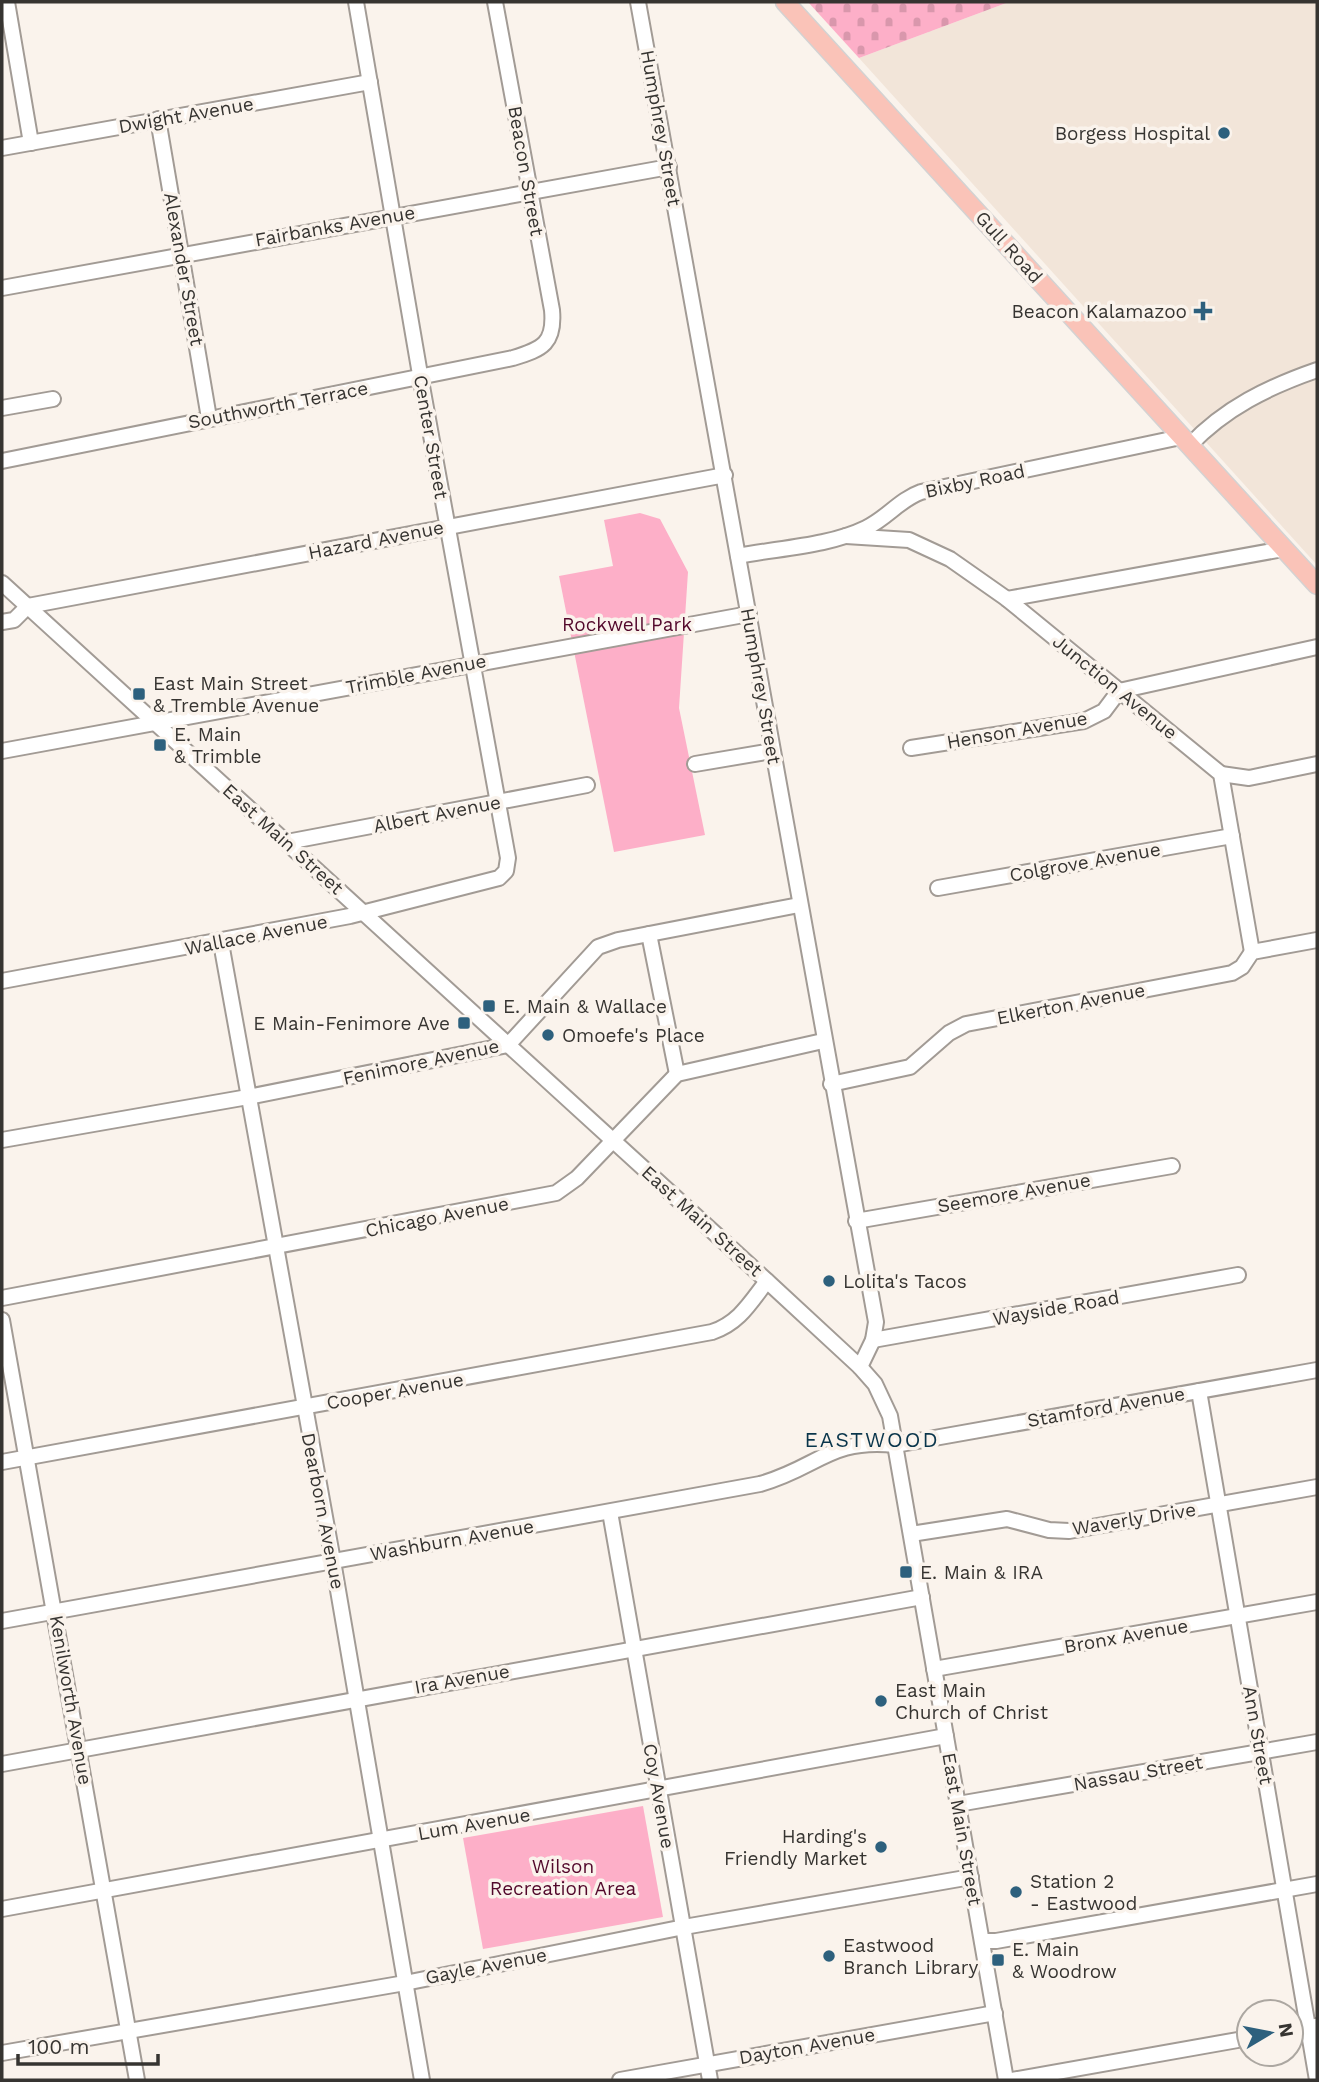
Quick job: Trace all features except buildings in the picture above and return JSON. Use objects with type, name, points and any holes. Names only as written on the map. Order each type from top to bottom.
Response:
[{"type":"main road","name":"Gull Road","points":[[785,2],[1317,585]]},
{"type":"street","points":[[7,2],[31,143]]},
{"type":"street","name":"Center Street","points":[[356,2],[420,377],[508,858],[506,872]]},
{"type":"street","name":"Beacon Street","points":[[495,2],[552,310],[552,332],[549,339]]},
{"type":"street","name":"Humphrey Street","points":[[638,2],[823,1041],[876,1322],[873,1340],[860,1367]]},
{"type":"street","name":"Dwight Avenue","points":[[2,148],[370,82]]},
{"type":"street","name":"Alexander Street","points":[[158,119],[209,418]]},
{"type":"street","name":"Fairbanks Avenue","points":[[2,288],[669,167]]},
{"type":"street","name":"Southworth Terrace","points":[[2,461],[528,353],[549,339]]},
{"type":"street","points":[[1185,442],[1241,403],[1288,380],[1317,370]]},
{"type":"street","points":[[2,408],[53,399]]},
{"type":"street","name":"Bixby Road","points":[[738,556],[846,536],[873,524],[904,499],[921,492],[1185,442]]},
{"type":"street","name":"Hazard Avenue","points":[[28,606],[724,475]]},
{"type":"street","name":"Junction Avenue","points":[[846,536],[909,540],[950,559],[1007,599],[1221,774]]},
{"type":"street","points":[[1007,599],[1283,549]]},
{"type":"street","name":"East Main Street","points":[[2,583],[767,1280],[875,1384],[888,1407],[1009,2080]]},
{"type":"street","points":[[2,622],[15,620],[28,606]]},
{"type":"street","name":"Trimble Avenue","points":[[2,751],[749,614]]},
{"type":"street","points":[[1119,691],[1317,647]]},
{"type":"street","name":"Henson Avenue","points":[[911,748],[1084,722],[1104,711],[1119,691]]},
{"type":"street","points":[[695,764],[772,751]]},
{"type":"street","points":[[1317,764],[1250,778],[1221,774],[1252,952],[1317,940]]},
{"type":"street","name":"Albert Avenue","points":[[287,842],[587,785]]},
{"type":"street","name":"Colgrove Avenue","points":[[938,888],[1231,836]]},
{"type":"street","name":"Wallace Avenue","points":[[2,981],[221,943],[365,913],[499,878],[506,872]]},
{"type":"street","name":"Fenimore Avenue","points":[[2,1140],[248,1097],[508,1045],[591,953],[618,940],[799,905]]},
{"type":"street","points":[[649,934],[677,1074],[823,1041]]},
{"type":"street","name":"Dearborn Avenue","points":[[221,943],[333,1561],[422,2080]]},
{"type":"street","name":"Elkerton Avenue","points":[[831,1084],[910,1067],[949,1033],[966,1024],[1232,973],[1242,967],[1252,952]]},
{"type":"street","name":"Chicago Avenue","points":[[2,1298],[556,1193],[568,1187],[677,1074]]},
{"type":"street","name":"Seemore Avenue","points":[[856,1221],[1172,1166]]},
{"type":"street","name":"Wayside Road","points":[[873,1340],[1238,1275]]},
{"type":"street","name":"Cooper Avenue","points":[[2,1462],[712,1332],[726,1327],[741,1316],[767,1280]]},
{"type":"street","name":"Kenilworth Avenue","points":[[2,1320],[137,2080]]},
{"type":"street","name":"Stamford Avenue","points":[[895,1445],[1317,1370]]},
{"type":"street","name":"Ann Street","points":[[1199,1391],[1285,1889],[1312,2026],[1317,2080]]},
{"type":"street","name":"Washburn Avenue","points":[[2,1621],[760,1484],[789,1476],[817,1458],[848,1446],[866,1442],[895,1445]]},
{"type":"street","name":"Waverly Drive","points":[[911,1534],[1007,1519],[1049,1530],[1069,1531],[1317,1487]]},
{"type":"street","name":"Coy Avenue","points":[[610,1512],[710,2080]]},
{"type":"street","name":"Ira Avenue","points":[[2,1764],[922,1597]]},
{"type":"street","name":"Bronx Avenue","points":[[934,1669],[1317,1602]]},
{"type":"street","name":"Lum Avenue","points":[[2,1909],[946,1736]]},
{"type":"street","name":"Nassau Street","points":[[958,1804],[1317,1742]]},
{"type":"street","name":"Gayle Avenue","points":[[2,2053],[405,1983],[684,1927],[971,1877]]},
{"type":"street","points":[[982,1941],[996,1941],[1317,1884]]},
{"type":"street","name":"Dayton Avenue","points":[[620,2080],[995,2012]]},
{"type":"street","points":[[1009,2080],[1235,2040]]},
{"type":"shaded area","name":"Beacon Kalamazoo","points":[[1009,2],[1317,2],[1317,565],[859,58]]},
{"type":"green space","points":[[808,2],[1009,2],[859,58]]},
{"type":"green space","name":"Rockwell Park","points":[[640,513],[660,519],[688,572],[679,708],[705,835],[614,852],[559,576],[613,566],[604,520]]},
{"type":"green space","name":"Wilson Recreation Area","points":[[643,1806],[663,1917],[483,1949],[463,1838]]},
{"type":"place","name":"Borgess Hospital","points":[[1224,133]]},
{"type":"place","name":"Beacon Kalamazoo","points":[[1203,311]]},
{"type":"place","name":"East Main Street & Tremble Avenue","points":[[139,694]]},
{"type":"place","name":"E. Main & Trimble","points":[[160,745]]},
{"type":"place","name":"E. Main & Wallace","points":[[489,1006]]},
{"type":"place","name":"E Main-Fenimore Ave","points":[[464,1023]]},
{"type":"place","name":"Omoefe's Place","points":[[548,1035]]},
{"type":"place","name":"Lolita's Tacos","points":[[829,1281]]},
{"type":"place","name":"E. Main & IRA","points":[[906,1572]]},
{"type":"place","name":"East Main Church of Christ","points":[[881,1701]]},
{"type":"place","name":"Harding's Friendly Market","points":[[881,1847]]},
{"type":"place","name":"Station 2 - Eastwood","points":[[1016,1892]]},
{"type":"place","name":"Eastwood Branch Library","points":[[829,1956]]},
{"type":"place","name":"E. Main & Woodrow","points":[[998,1960]]},
{"type":"district","name":"EASTWOOD","points":[[872,1439]]}]
